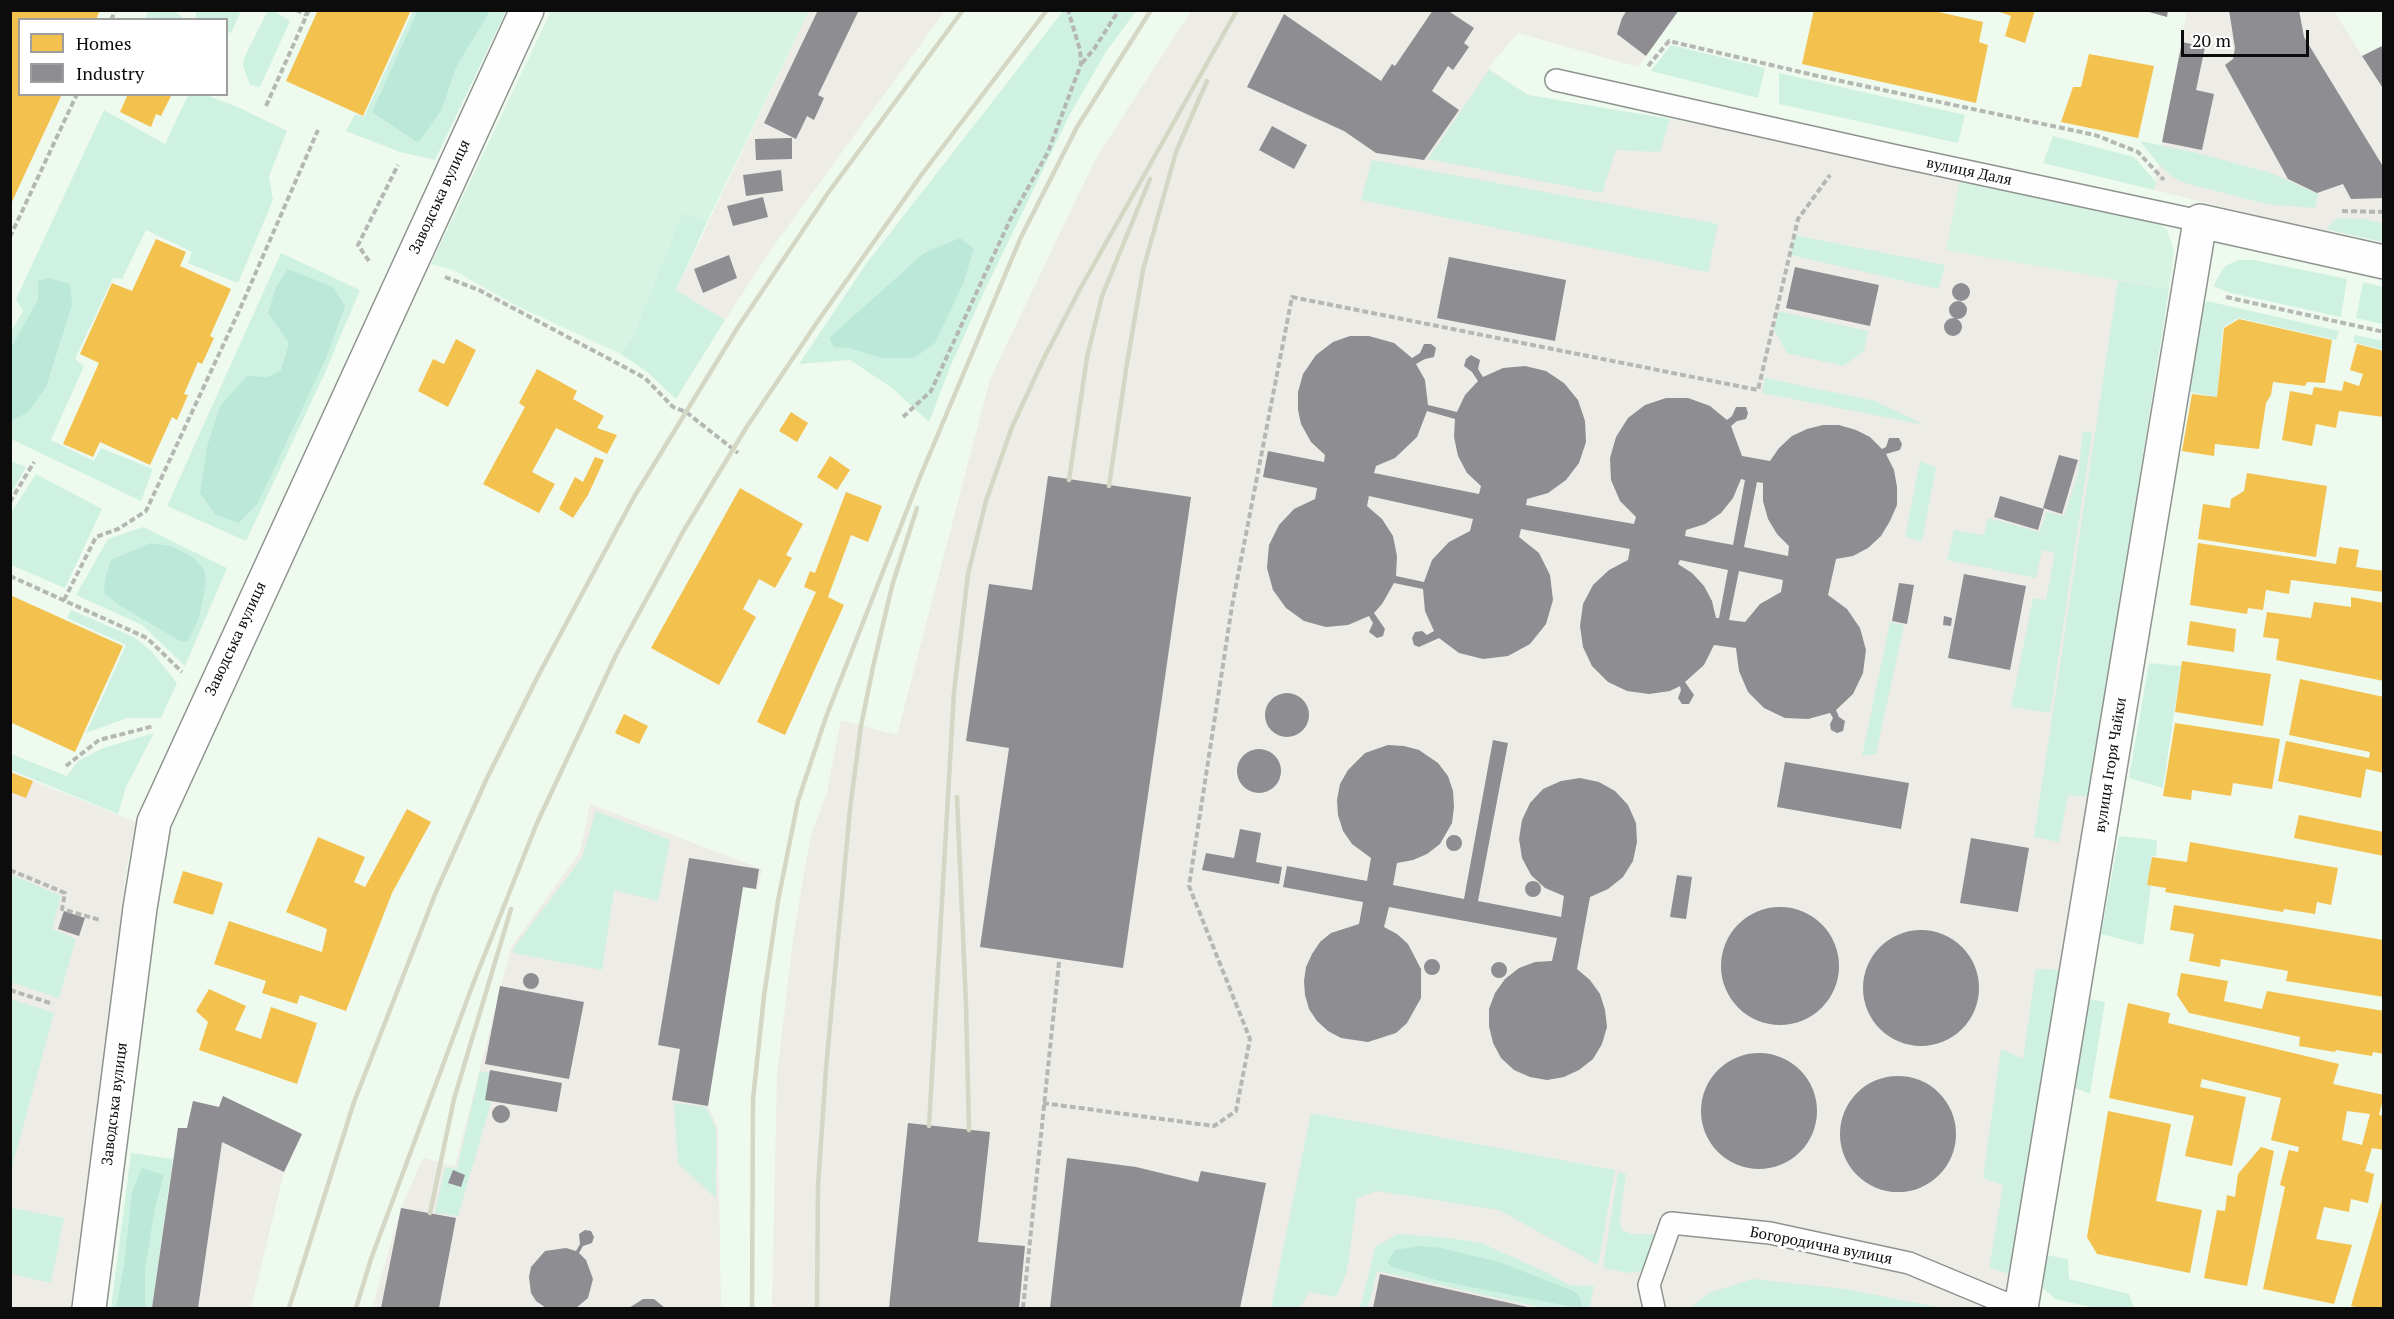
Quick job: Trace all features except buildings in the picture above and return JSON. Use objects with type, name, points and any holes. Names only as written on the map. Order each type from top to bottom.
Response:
[{"type":"street","name":"Заводська вулиця","points":[[89,1308],[141,898],[154,822],[527,10]]},
{"type":"street","name":"вулиця Даля","points":[[2200,221],[2384,262]]},
{"type":"street","name":"вулиця Ігоря Чайки","points":[[2021,1308],[2200,221]]},
{"type":"lane","name":"вулиця Даля","points":[[1556,80],[2200,221]]},
{"type":"lane","name":"Богородична вулиця","points":[[1654,1308],[1649,1285],[1671,1223],[1770,1233],[1909,1263],[2017,1308]]},
{"type":"path","points":[[266,106],[308,13],[296,10]]},
{"type":"path","points":[[1068,10],[1080,50],[1081,64]]},
{"type":"path","points":[[903,417],[931,391],[1010,220],[1048,152],[1081,64],[1094,49],[1119,10]]},
{"type":"path","points":[[1624,95],[1669,41],[1822,77],[2095,135],[2138,152],[2167,184]]},
{"type":"path","points":[[10,237],[76,96]]},
{"type":"path","points":[[64,600],[96,537],[118,529],[146,512],[239,311],[318,130]]},
{"type":"path","points":[[1043,1103],[1214,1126],[1236,1111],[1250,1039],[1189,886],[1232,606],[1292,297],[1758,390],[1798,219],[1849,145]]},
{"type":"path","points":[[2341,211],[2384,212]]},
{"type":"path","points":[[409,263],[479,290],[645,378],[673,407],[686,412],[738,453]]},
{"type":"path","points":[[2189,288],[2384,332]]},
{"type":"path","points":[[10,502],[34,462]]},
{"type":"path","points":[[10,576],[147,638],[187,676]]},
{"type":"path","points":[[66,766],[99,740],[155,726]]},
{"type":"path","points":[[10,870],[65,894],[62,909],[104,921]]},
{"type":"path","points":[[1023,1308],[1059,962]]},
{"type":"path","points":[[10,990],[53,1004]]},
{"type":"shaded area","points":[[418,10],[490,11],[456,67],[442,109],[418,143],[372,112]]},
{"type":"shaded area","points":[[809,11],[945,11],[773,247],[725,320],[676,291]]},
{"type":"shaded area","points":[[1191,11],[1679,11],[1638,67],[1518,33],[1488,68],[1528,95],[1670,119],[1961,174],[2167,230],[2174,251],[2169,289],[2025,1192],[2002,1308],[772,1308],[777,1074],[803,878],[811,835],[827,792],[841,720],[897,735],[990,379],[1096,158]]},
{"type":"shaded area","points":[[2187,11],[2334,11],[2383,90],[2383,242],[2263,217],[2154,190]]},
{"type":"shaded area","points":[[960,238],[974,249],[963,284],[935,343],[914,358],[881,358],[849,348],[834,347],[829,338],[924,253]]},
{"type":"shaded area","points":[[288,269],[333,287],[345,306],[326,358],[258,503],[239,523],[216,515],[200,493],[207,447],[220,406],[247,376],[268,377],[281,370],[289,343],[268,313],[276,287]]},
{"type":"shaded area","points":[[49,278],[70,284],[72,305],[46,387],[28,412],[11,421],[11,348],[38,300],[38,281]]},
{"type":"shaded area","points":[[151,543],[171,546],[193,557],[204,569],[206,582],[199,618],[188,641],[180,641],[119,605],[104,593],[105,579],[111,560]]},
{"type":"shaded area","points":[[10,772],[136,822],[127,866],[71,1308],[11,1308]]},
{"type":"shaded area","points":[[590,804],[762,869],[758,890],[743,887],[708,1106],[718,1128],[721,1308],[372,1308],[401,1208],[423,1158],[455,1166],[511,947],[580,852]]},
{"type":"shaded area","points":[[223,1096],[302,1134],[284,1172],[251,1308],[152,1308],[178,1128],[187,1128],[193,1101],[218,1107]]},
{"type":"shaded area","points":[[142,1168],[164,1175],[155,1207],[145,1269],[145,1308],[116,1308],[124,1266],[132,1192]]},
{"type":"shaded area","points":[[1421,1246],[1441,1248],[1499,1262],[1574,1291],[1580,1298],[1582,1306],[1568,1306],[1440,1281],[1392,1267],[1387,1262],[1395,1250]]},
{"type":"green space","points":[[149,10],[175,11],[183,18],[145,18]]},
{"type":"green space","points":[[268,10],[290,21],[260,87],[250,85],[243,66],[244,58]]},
{"type":"green space","points":[[195,11],[241,11],[231,33],[228,32],[228,18],[197,18]]},
{"type":"green space","points":[[413,11],[506,11],[435,160],[400,152],[346,131],[355,114],[364,117]]},
{"type":"green space","points":[[551,11],[809,11],[707,222],[683,213],[633,336],[621,354],[517,306],[453,270],[431,264]]},
{"type":"green space","points":[[1063,11],[1136,11],[1106,52],[1069,116],[984,292],[951,365],[929,422],[892,388],[850,360],[799,364],[866,264]]},
{"type":"green space","points":[[1671,45],[1765,68],[1758,98],[1651,71]]},
{"type":"green space","points":[[1489,70],[1528,95],[1670,119],[1660,152],[1616,150],[1602,193],[1428,159]]},
{"type":"green space","points":[[1779,73],[1965,115],[1958,143],[1779,104]]},
{"type":"green space","points":[[188,96],[209,96],[240,108],[287,131],[269,176],[273,200],[238,283],[188,263],[192,252],[146,230],[122,279],[113,278],[75,359],[84,366],[51,440],[94,461],[101,448],[153,469],[141,501],[11,439],[10,334],[23,311],[16,299],[104,110],[165,144]]},
{"type":"green space","points":[[2053,136],[2134,157],[2156,182],[2154,190],[2043,163]]},
{"type":"green space","points":[[2140,141],[2197,153],[2271,173],[2318,194],[2315,208],[2266,204],[2185,183],[2174,178],[2159,165]]},
{"type":"green space","points":[[1372,160],[1718,224],[1708,272],[1361,200]]},
{"type":"green space","points":[[1961,174],[2151,216],[2167,230],[2174,251],[2169,289],[1946,250]]},
{"type":"green space","points":[[683,212],[707,222],[676,290],[725,320],[676,399],[647,372],[621,354],[633,336]]},
{"type":"green space","points":[[2337,218],[2365,219],[2383,224],[2383,242],[2326,229]]},
{"type":"green space","points":[[1794,235],[1945,265],[1939,289],[1790,255]]},
{"type":"green space","points":[[281,253],[360,290],[324,375],[246,541],[167,506]]},
{"type":"green space","points":[[2238,260],[2254,260],[2347,279],[2341,317],[2231,293],[2213,286],[2225,266]]},
{"type":"green space","points":[[2118,281],[2169,289],[2089,797],[2068,795],[2059,842],[2034,837]]},
{"type":"green space","points":[[2363,282],[2383,287],[2383,324],[2356,318]]},
{"type":"green space","points":[[2207,301],[2339,331],[2336,340],[2239,318],[2223,327],[2217,397],[2189,392],[2202,310]]},
{"type":"green space","points":[[1778,311],[1868,331],[1864,351],[1843,366],[1787,353],[1774,330]]},
{"type":"green space","points":[[2355,335],[2383,341],[2383,350],[2353,342]]},
{"type":"green space","points":[[1765,378],[1875,401],[1925,425],[1762,393]]},
{"type":"green space","points":[[2083,431],[2092,433],[2050,713],[2011,707],[2033,598],[2046,600],[2055,553],[2042,550],[2036,578],[1947,560],[1954,530],[1984,535],[1988,518],[2040,532],[2046,512],[2064,516],[2078,474]]},
{"type":"green space","points":[[10,461],[26,467],[11,494]]},
{"type":"green space","points":[[1920,461],[1936,467],[1922,541],[1905,537]]},
{"type":"green space","points":[[36,474],[102,509],[65,588],[11,565],[11,513]]},
{"type":"green space","points":[[143,527],[227,568],[185,666],[142,625],[76,595],[108,539]]},
{"type":"green space","points":[[71,610],[134,637],[152,652],[177,683],[161,718],[127,718],[86,733],[126,645],[67,618]]},
{"type":"green space","points":[[1890,622],[1904,625],[1876,754],[1862,756]]},
{"type":"green space","points":[[2149,663],[2181,666],[2163,788],[2129,778]]},
{"type":"green space","points":[[154,733],[126,787],[118,814],[11,770],[11,754],[67,776],[78,761],[103,748]]},
{"type":"green space","points":[[596,811],[670,840],[658,901],[614,890],[602,970],[513,953],[514,947],[582,858]]},
{"type":"green space","points":[[2119,836],[2157,840],[2156,856],[2152,856],[2147,885],[2151,886],[2143,945],[2101,934]]},
{"type":"green space","points":[[11,874],[61,896],[52,929],[76,939],[59,998],[11,982]]},
{"type":"green space","points":[[2036,969],[2060,970],[2010,1274],[1989,1268],[2003,1185],[1983,1178],[2001,1049],[2023,1059]]},
{"type":"green space","points":[[10,999],[54,1013],[11,1171]]},
{"type":"green space","points":[[2090,999],[2105,1002],[2090,1094],[2073,1087]]},
{"type":"green space","points":[[480,1071],[490,1073],[485,1100],[491,1103],[458,1216],[435,1213],[445,1167],[457,1169]]},
{"type":"green space","points":[[674,1103],[706,1107],[716,1128],[716,1198],[678,1164]]},
{"type":"green space","points":[[1311,1113],[1615,1170],[1598,1265],[1499,1210],[1377,1191],[1357,1198],[1347,1271],[1336,1297],[1309,1292],[1300,1308],[1271,1308]]},
{"type":"green space","points":[[131,1153],[173,1159],[152,1308],[111,1308]]},
{"type":"green space","points":[[1618,1172],[1626,1174],[1620,1218],[1622,1230],[1631,1234],[1660,1234],[1651,1270],[1629,1273],[1603,1268]]},
{"type":"green space","points":[[11,1208],[64,1218],[51,1283],[15,1275],[11,1272]]},
{"type":"green space","points":[[1398,1234],[1481,1243],[1569,1285],[1594,1286],[1590,1308],[1543,1308],[1377,1271],[1368,1308],[1360,1308],[1375,1247]]},
{"type":"green space","points":[[2046,1255],[2068,1259],[2069,1279],[2129,1294],[2134,1308],[2095,1308],[2055,1299],[2043,1288]]},
{"type":"green space","points":[[1753,1279],[1845,1289],[1942,1308],[1690,1308],[1709,1293]]},
{"type":"railway","points":[[289,1308],[354,1102],[436,892],[487,778],[538,676],[634,497],[738,327],[828,193],[963,10]]},
{"type":"railway","points":[[356,1308],[371,1259],[473,984],[537,823],[616,655],[684,530],[746,428],[820,318],[922,174],[1047,10]]},
{"type":"railway","points":[[752,1308],[753,1099],[764,996],[778,901],[798,801],[826,717],[920,477],[1021,237],[1077,127],[1151,10]]},
{"type":"railway","points":[[929,1126],[954,692],[968,574],[986,501],[1012,427],[1044,358],[1080,289],[1237,10]]},
{"type":"railway","points":[[1109,486],[1143,270],[1176,152],[1207,81]]},
{"type":"railway","points":[[1069,480],[1087,357],[1102,296],[1150,179]]},
{"type":"railway","points":[[817,1308],[818,1186],[826,1069],[850,809],[861,726],[873,667],[892,586],[917,508]]},
{"type":"railway","points":[[957,797],[969,1130]]},
{"type":"railway","points":[[430,1213],[454,1099],[511,909]]}]
